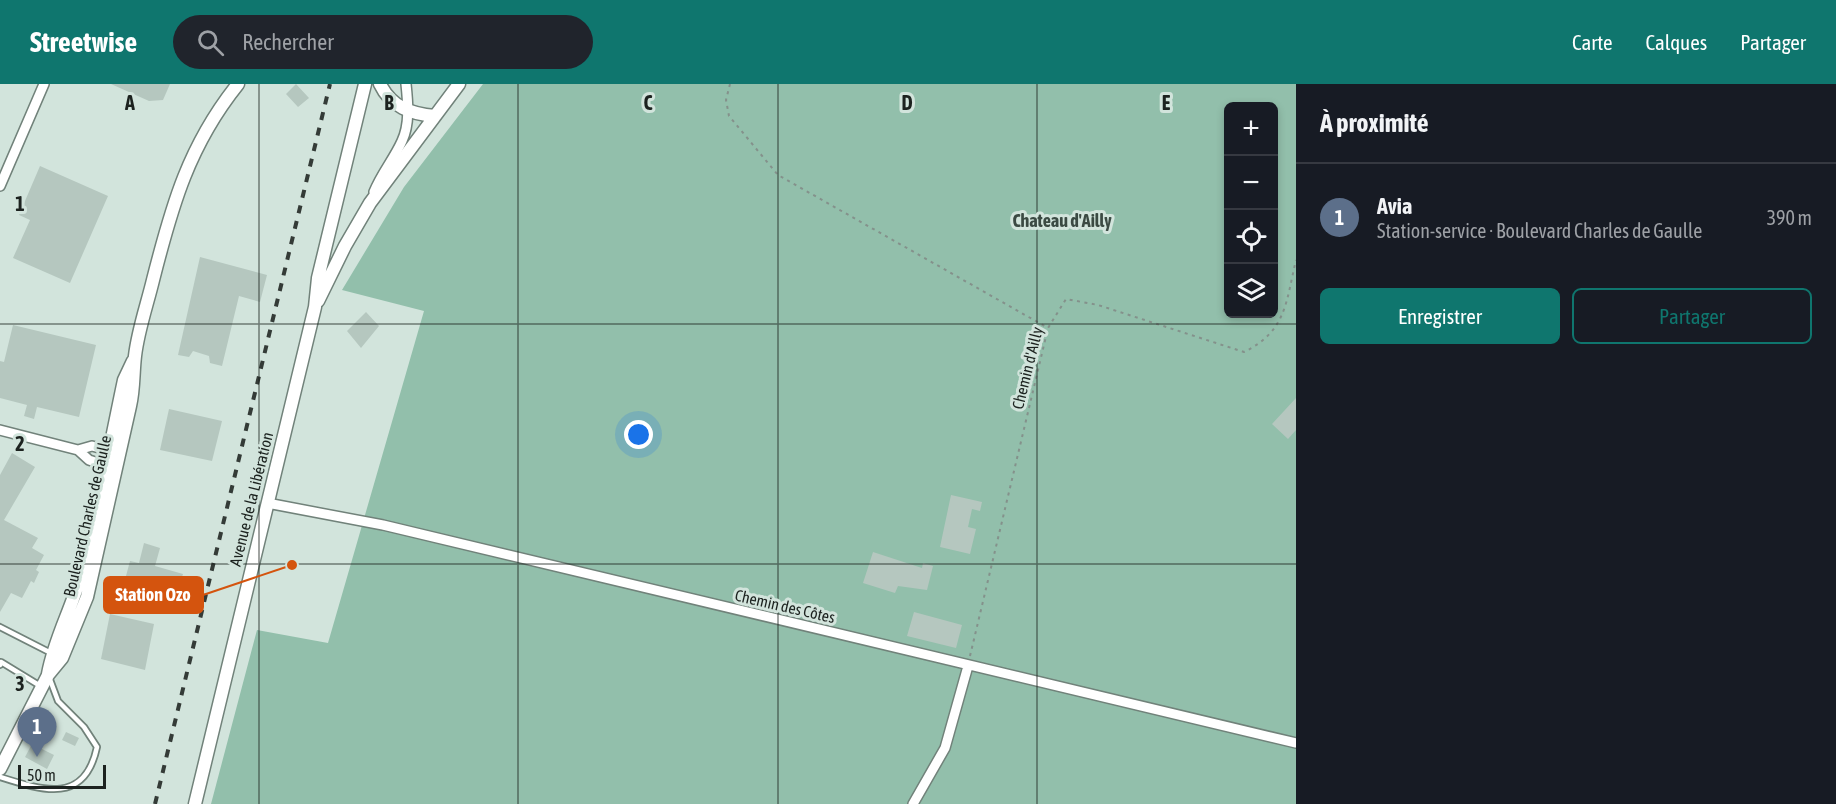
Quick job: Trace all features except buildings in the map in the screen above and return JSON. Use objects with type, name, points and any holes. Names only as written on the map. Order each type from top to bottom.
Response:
[{"type":"street","points":[[0,186],[44,84]]},
{"type":"street","name":"Boulevard Charles de Gaulle","points":[[0,768],[57,655],[111,467],[124,380],[135,356],[179,184],[207,128],[238,84]]},
{"type":"street","points":[[315,308],[318,278],[365,84]]},
{"type":"street","points":[[380,84],[392,102],[407,110],[435,116]]},
{"type":"street","points":[[370,203],[382,171],[406,130],[406,84]]},
{"type":"street","points":[[315,308],[345,246],[370,203],[459,84]]},
{"type":"street","name":"Avenue de la Libération","points":[[195,804],[315,308]]},
{"type":"street","points":[[0,430],[78,450],[89,460],[111,467]]},
{"type":"street","points":[[78,450],[92,446],[114,452]]},
{"type":"street","name":"Chemin des Côtes","points":[[267,503],[383,525],[1296,743]]},
{"type":"street","points":[[913,804],[945,748],[968,666]]},
{"type":"lane","points":[[0,627],[57,655]]},
{"type":"lane","points":[[0,663],[42,687]]},
{"type":"lane","points":[[0,777],[55,795],[71,790],[88,773],[97,747],[84,727],[58,700],[48,675]]},
{"type":"path","points":[[730,84],[726,100],[729,116],[778,175],[1048,328]]},
{"type":"path","name":"Chemin d'Ailly","points":[[968,666],[1048,328],[1066,299],[1098,305],[1244,352],[1261,343],[1274,332],[1283,313],[1296,260]]},
{"type":"green space","points":[[483,84],[1296,84],[1296,804],[211,804],[257,630],[328,643],[424,311],[342,290],[404,187]]},
{"type":"railway","points":[[155,804],[330,84]]},
{"type":"place","name":"Station Ozo","points":[[292,565]]},
{"type":"place","name":"Avia","points":[[37,757]]},
{"type":"district","name":"Chateau d'Ailly","points":[[1062,221]]}]
